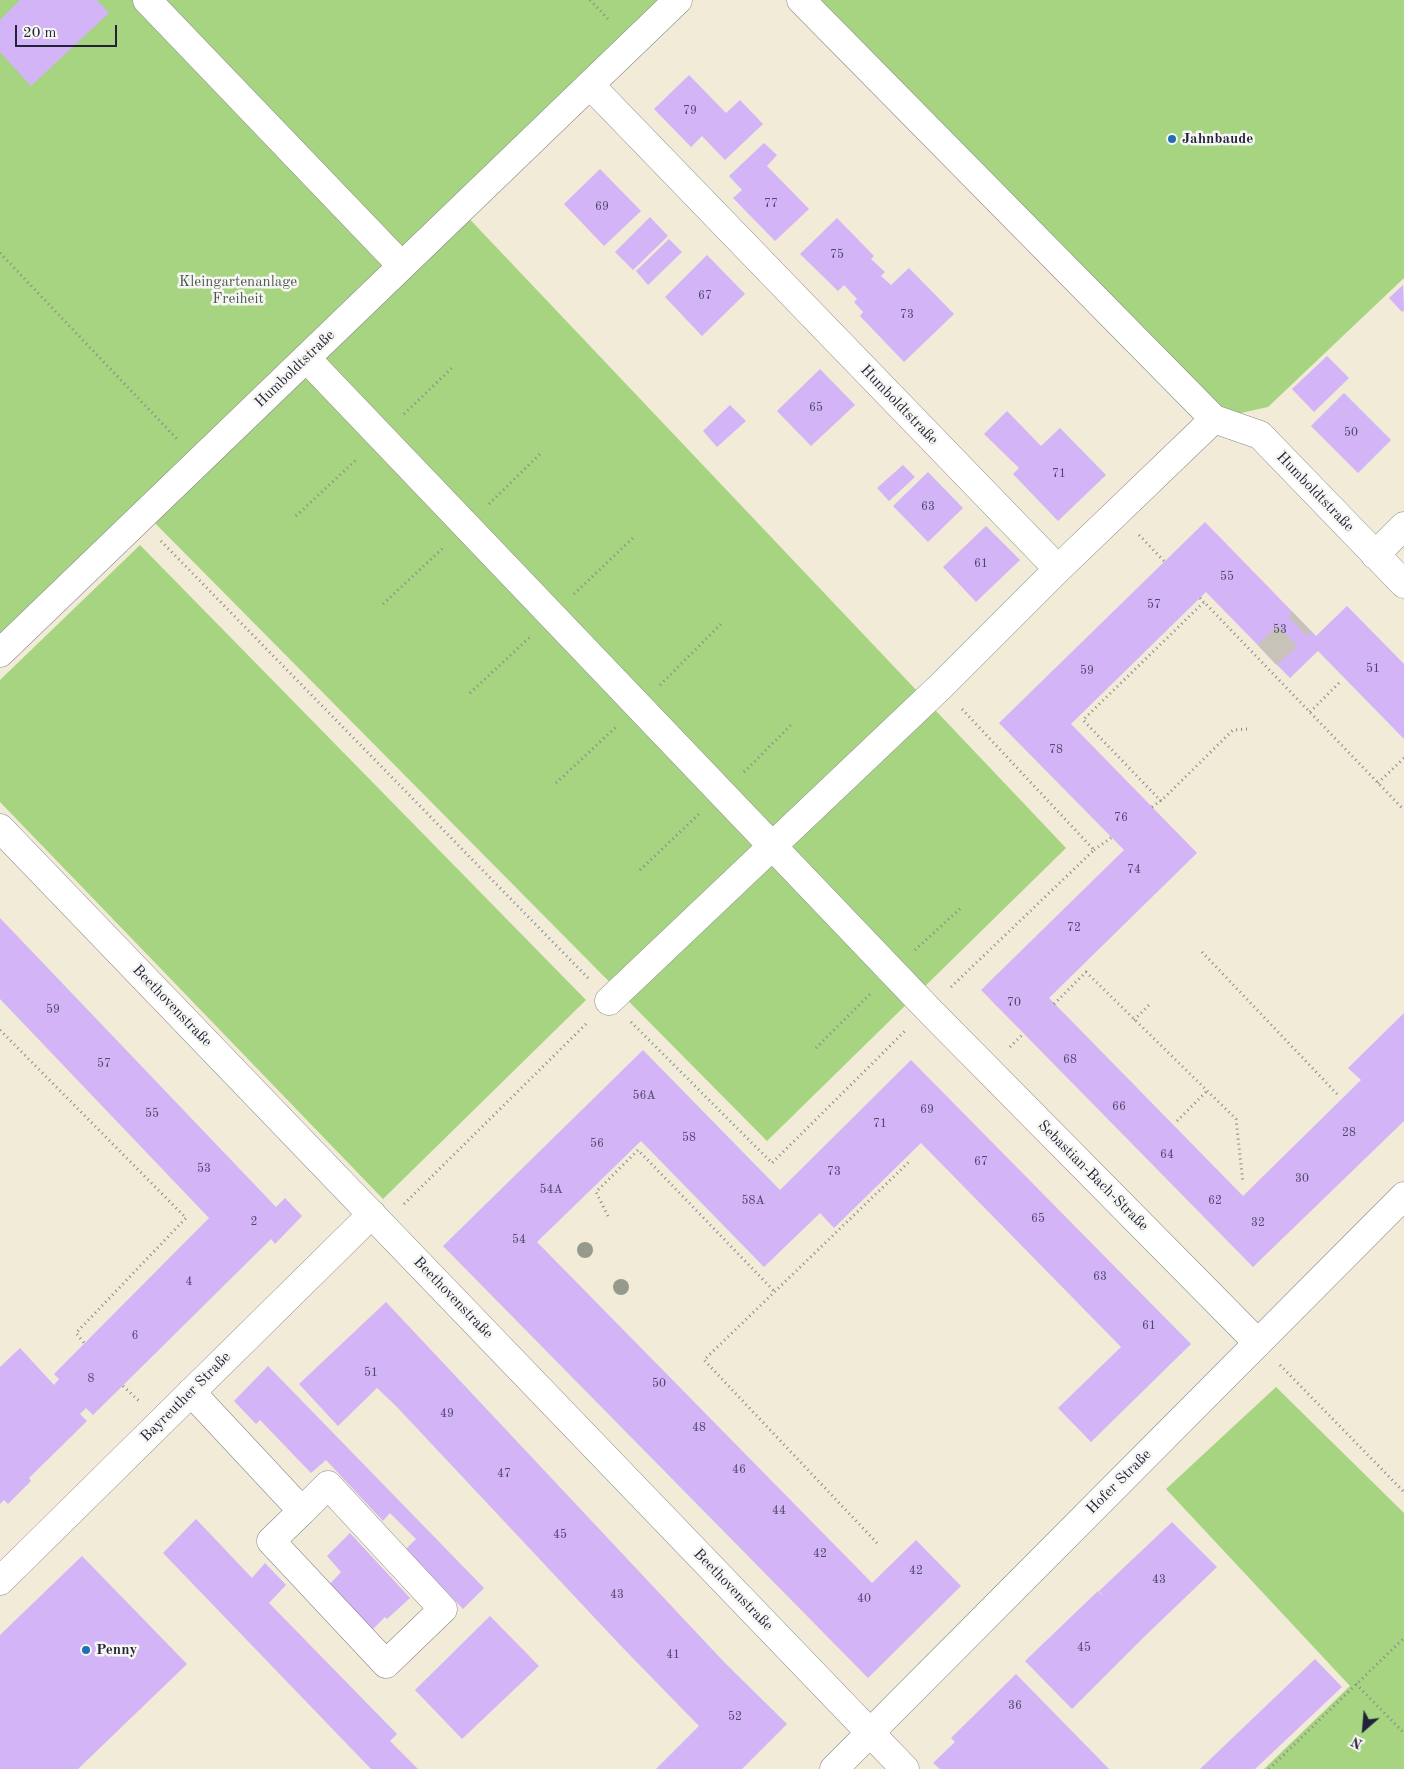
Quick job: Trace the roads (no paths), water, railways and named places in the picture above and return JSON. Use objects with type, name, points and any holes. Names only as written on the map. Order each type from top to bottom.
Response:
[{"type":"street","points":[[147,0],[402,266]]},
{"type":"street","name":"Humboldtstraße","points":[[0,654],[678,0]]},
{"type":"street","name":"Humboldtstraße","points":[[801,0],[1214,419],[1260,435],[1404,584]]},
{"type":"street","name":"Humboldtstraße","points":[[590,85],[1058,570]]},
{"type":"street","name":"Sebastian-Bach-Straße","points":[[306,358],[928,1009],[1258,1343]]},
{"type":"street","points":[[610,1001],[941,686],[1214,419]]},
{"type":"street","points":[[1375,554],[1404,526]]},
{"type":"street","name":"Beethovenstraße","points":[[0,828],[906,1769]]},
{"type":"street","name":"Hofer Straße","points":[[834,1769],[1404,1196]]},
{"type":"street","name":"Bayreuther Straße","points":[[0,1581],[191,1392],[377,1220]]},
{"type":"street","points":[[191,1392],[302,1510]]},
{"type":"street","points":[[328,1486],[443,1609],[386,1664],[270,1541],[302,1510],[328,1486]]},
{"type":"tunnel","points":[[1267,655],[1302,622]]},
{"type":"place","name":"Jahnbaude","points":[[1172,139]]},
{"type":"place","name":"Penny","points":[[86,1650]]},
{"type":"park label","name":"Kleingartenanlage Freiheit","points":[[238,290]]}]
